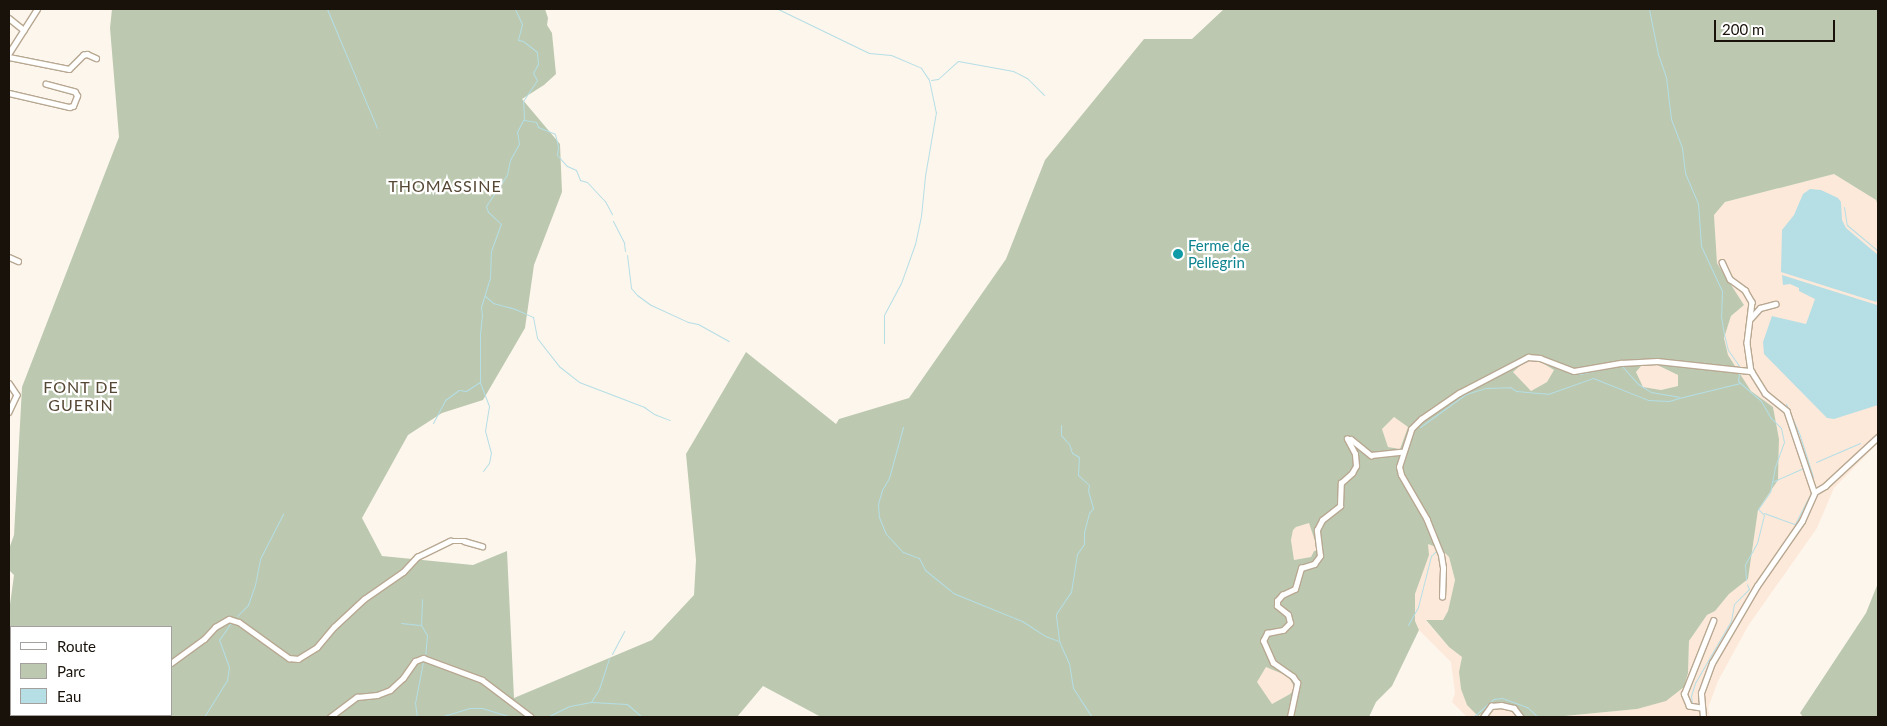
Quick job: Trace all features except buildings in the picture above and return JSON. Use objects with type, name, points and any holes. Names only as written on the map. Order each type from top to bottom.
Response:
[{"type":"street","points":[[37,9],[9,55],[69,69],[82,55],[87,54],[96,58]]},
{"type":"street","points":[[9,18],[24,30]]},
{"type":"street","points":[[9,93],[69,107],[73,106],[77,96],[75,92],[46,84]]},
{"type":"street","points":[[9,257],[18,261]]},
{"type":"street","points":[[1722,262],[1730,279],[1745,290],[1751,301],[1747,343],[1751,371],[1765,393],[1787,411],[1814,492]]},
{"type":"street","points":[[1750,320],[1760,308],[1775,304]]},
{"type":"street","points":[[1442,597],[1443,568],[1441,555],[1427,520],[1401,476],[1399,465],[1401,452],[1410,429],[1421,419],[1459,392],[1528,357],[1540,358],[1574,371],[1621,363],[1657,360],[1751,371]]},
{"type":"street","points":[[9,383],[17,395],[9,412]]},
{"type":"street","points":[[1703,717],[1701,708],[1702,688],[1712,663],[1757,586],[1802,521],[1814,492],[1825,486],[1878,437]]},
{"type":"street","points":[[1290,717],[1296,684],[1291,675],[1273,663],[1262,641],[1267,632],[1283,630],[1290,625],[1289,617],[1278,607],[1277,600],[1282,595],[1295,589],[1301,568],[1312,565],[1320,558],[1317,530],[1322,520],[1340,506],[1341,483],[1352,473],[1356,466],[1355,454],[1347,439],[1351,439],[1371,455],[1401,452]]},
{"type":"street","points":[[172,662],[204,640],[215,627],[229,619],[239,622],[289,658],[298,659],[317,646],[364,599],[404,572],[417,557],[450,541],[464,540],[482,546]]},
{"type":"street","points":[[1701,708],[1689,706],[1684,694],[1713,620]]},
{"type":"street","points":[[330,717],[357,697],[377,695],[390,690],[398,684],[415,661],[423,658],[482,680],[531,717]]},
{"type":"street","points":[[1483,717],[1491,706],[1501,705],[1514,708],[1521,717]]},
{"type":"shaded area","points":[[1834,174],[1876,200],[1878,206],[1878,443],[1834,488],[1817,528],[1748,626],[1718,681],[1708,708],[1710,717],[1554,717],[1637,709],[1688,673],[1689,641],[1707,615],[1715,611],[1729,594],[1748,579],[1758,510],[1778,480],[1779,439],[1773,407],[1751,391],[1728,355],[1724,338],[1731,316],[1744,305],[1717,263],[1714,215],[1725,202]]},
{"type":"shaded area","points":[[1532,360],[1539,361],[1554,370],[1547,382],[1531,391],[1513,372],[1521,365]]},
{"type":"shaded area","points":[[1653,363],[1678,375],[1678,386],[1661,390],[1643,387],[1636,372],[1642,365]]},
{"type":"shaded area","points":[[1394,417],[1408,427],[1400,449],[1388,447],[1382,429]]},
{"type":"shaded area","points":[[1309,522],[1318,550],[1314,551],[1311,557],[1294,560],[1291,540],[1293,530],[1296,526]]},
{"type":"shaded area","points":[[1428,544],[1441,549],[1449,557],[1455,580],[1448,611],[1443,620],[1426,621],[1449,647],[1462,657],[1459,672],[1461,689],[1493,706],[1513,708],[1523,717],[1467,717],[1452,702],[1455,693],[1451,662],[1419,630],[1415,621],[1415,594]]},
{"type":"shaded area","points":[[1267,666],[1288,676],[1295,688],[1290,694],[1272,704],[1256,682]]},
{"type":"green space","points":[[112,9],[545,9],[548,18],[547,25],[552,33],[556,74],[544,85],[522,99],[560,144],[562,192],[534,265],[525,328],[483,400],[442,413],[408,435],[362,518],[382,556],[473,565],[507,551],[514,698],[652,640],[694,595],[696,560],[686,454],[746,352],[836,424],[839,419],[909,398],[1006,259],[1045,160],[1144,39],[1192,39],[1224,9],[1878,9],[1878,206],[1876,200],[1834,174],[1725,202],[1714,215],[1717,263],[1744,305],[1731,316],[1724,338],[1728,355],[1751,391],[1773,407],[1779,439],[1778,480],[1758,510],[1748,579],[1729,594],[1715,611],[1707,615],[1689,641],[1688,673],[1684,687],[1666,701],[1637,709],[1554,717],[1523,717],[1513,708],[1493,706],[1478,716],[1467,705],[1461,689],[1459,672],[1462,657],[1449,647],[1426,620],[1443,620],[1448,611],[1455,580],[1449,557],[1441,549],[1428,544],[1429,555],[1415,594],[1415,621],[1419,630],[1392,686],[1376,702],[1369,717],[821,717],[763,686],[737,717],[9,717],[9,661],[10,716],[172,716],[172,626],[10,626],[10,646],[9,638],[9,612],[14,575],[9,570],[9,549],[14,535],[22,387],[119,137],[110,28]],"holes":[[[1532,360],[1539,361],[1554,370],[1547,382],[1531,391],[1513,372],[1521,365]],[[1653,363],[1678,375],[1678,386],[1661,390],[1643,387],[1636,372],[1642,365]],[[1394,417],[1408,427],[1400,449],[1388,447],[1382,429]],[[1309,523],[1318,550],[1314,551],[1311,557],[1294,560],[1291,540],[1293,530],[1296,527]],[[1266,667],[1288,676],[1295,688],[1290,694],[1272,704],[1257,682]]]},
{"type":"green space","points":[[1878,583],[1878,717],[1803,717],[1800,713],[1866,613]]},
{"type":"water","points":[[1810,189],[1821,190],[1838,198],[1841,202],[1842,220],[1846,228],[1878,255],[1878,299],[1876,302],[1781,272],[1782,230],[1794,215],[1803,194]]},
{"type":"water","points":[[1782,275],[1877,305],[1878,405],[1834,419],[1827,418],[1764,354],[1763,342],[1772,316],[1806,324],[1815,299],[1790,284],[1783,285]]},
{"type":"waterway","points":[[73,9],[80,9]]},
{"type":"waterway","points":[[327,9],[377,128]]},
{"type":"waterway","points":[[483,471],[489,463],[491,453],[485,431],[489,406],[480,382],[481,307],[490,277],[491,251],[501,224],[488,212],[486,206],[507,175],[510,160],[519,144],[517,132],[524,118],[523,101],[537,80],[533,73],[538,64],[537,52],[523,41],[518,40],[522,24],[515,9]]},
{"type":"waterway","points":[[778,9],[869,53],[891,55],[921,68],[929,80],[936,112],[925,176],[921,216],[915,244],[901,283],[884,315],[884,343]]},
{"type":"waterway","points":[[1649,9],[1658,54],[1666,77],[1671,119],[1682,148],[1685,173],[1698,203],[1701,246],[1722,291],[1721,316],[1724,334],[1728,350],[1739,366]]},
{"type":"waterway","points":[[931,80],[938,79],[958,61],[1013,71],[1027,78],[1044,95]]},
{"type":"waterway","points":[[524,120],[536,122],[538,127],[555,134],[558,146],[557,155],[567,166],[576,170],[580,180],[587,182],[605,201],[612,214]]},
{"type":"waterway","points":[[1844,207],[1847,225],[1878,251]]},
{"type":"waterway","points":[[613,221],[624,243],[625,251]]},
{"type":"waterway","points":[[627,255],[631,288],[637,295],[651,305],[688,322],[698,324],[729,341]]},
{"type":"waterway","points":[[485,296],[493,303],[515,309],[533,317],[537,338],[560,367],[579,382],[644,407],[654,414],[670,420]]},
{"type":"waterway","points":[[1552,365],[1571,374],[1580,374],[1621,365],[1638,384],[1651,392],[1679,397]]},
{"type":"waterway","points":[[1739,373],[1738,381],[1761,401],[1771,418],[1781,428],[1784,442],[1775,467],[1770,492],[1758,509],[1764,515],[1757,543],[1745,565],[1746,580]]},
{"type":"waterway","points":[[1420,427],[1466,394],[1486,388],[1510,387],[1516,391],[1548,394],[1593,378],[1648,400],[1669,401],[1682,397]]},
{"type":"waterway","points":[[433,423],[445,400],[459,390],[466,391],[480,382]]},
{"type":"waterway","points":[[1683,397],[1740,383]]},
{"type":"waterway","points":[[1786,404],[1800,436],[1813,477]]},
{"type":"waterway","points":[[1059,640],[1056,614],[1071,592],[1077,554],[1084,544],[1084,532],[1089,513],[1093,508],[1088,491],[1089,485],[1078,475],[1079,457],[1072,453],[1069,444],[1061,435],[1061,425]]},
{"type":"waterway","points":[[903,427],[889,478],[882,490],[878,504],[879,517],[886,534],[903,552],[919,558],[925,570],[953,593],[1022,621],[1045,636],[1059,641],[1069,663],[1073,688],[1092,717]]},
{"type":"waterway","points":[[1816,462],[1860,443]]},
{"type":"waterway","points":[[1772,482],[1804,468]]},
{"type":"waterway","points":[[1764,513],[1795,524],[1809,496]]},
{"type":"waterway","points":[[237,616],[248,605],[255,585],[260,559],[283,514]]},
{"type":"waterway","points":[[1408,625],[1418,607],[1431,556],[1436,551]]},
{"type":"waterway","points":[[1692,703],[1691,696],[1695,683],[1731,621],[1734,604],[1749,589],[1747,584]]},
{"type":"waterway","points":[[422,599],[421,625],[427,635],[425,656]]},
{"type":"waterway","points":[[204,717],[227,680],[229,667],[219,640],[231,623]]},
{"type":"waterway","points":[[401,623],[420,625]]},
{"type":"waterway","points":[[612,654],[624,631]]},
{"type":"waterway","points":[[591,702],[599,689],[609,659]]},
{"type":"waterway","points":[[417,717],[415,703],[423,662]]},
{"type":"waterway","points":[[1473,717],[1494,699],[1502,698],[1527,707],[1538,717]]},
{"type":"waterway","points":[[547,717],[570,706],[591,702],[627,704],[642,717]]},
{"type":"waterway","points":[[440,717],[470,708],[482,708],[512,717]]},
{"type":"place","name":"Ferme de Pellegrin","points":[[1178,254]]},
{"type":"district","name":"THOMASSINE","points":[[445,186]]},
{"type":"district","name":"FONT DE GUERIN","points":[[81,396]]}]
